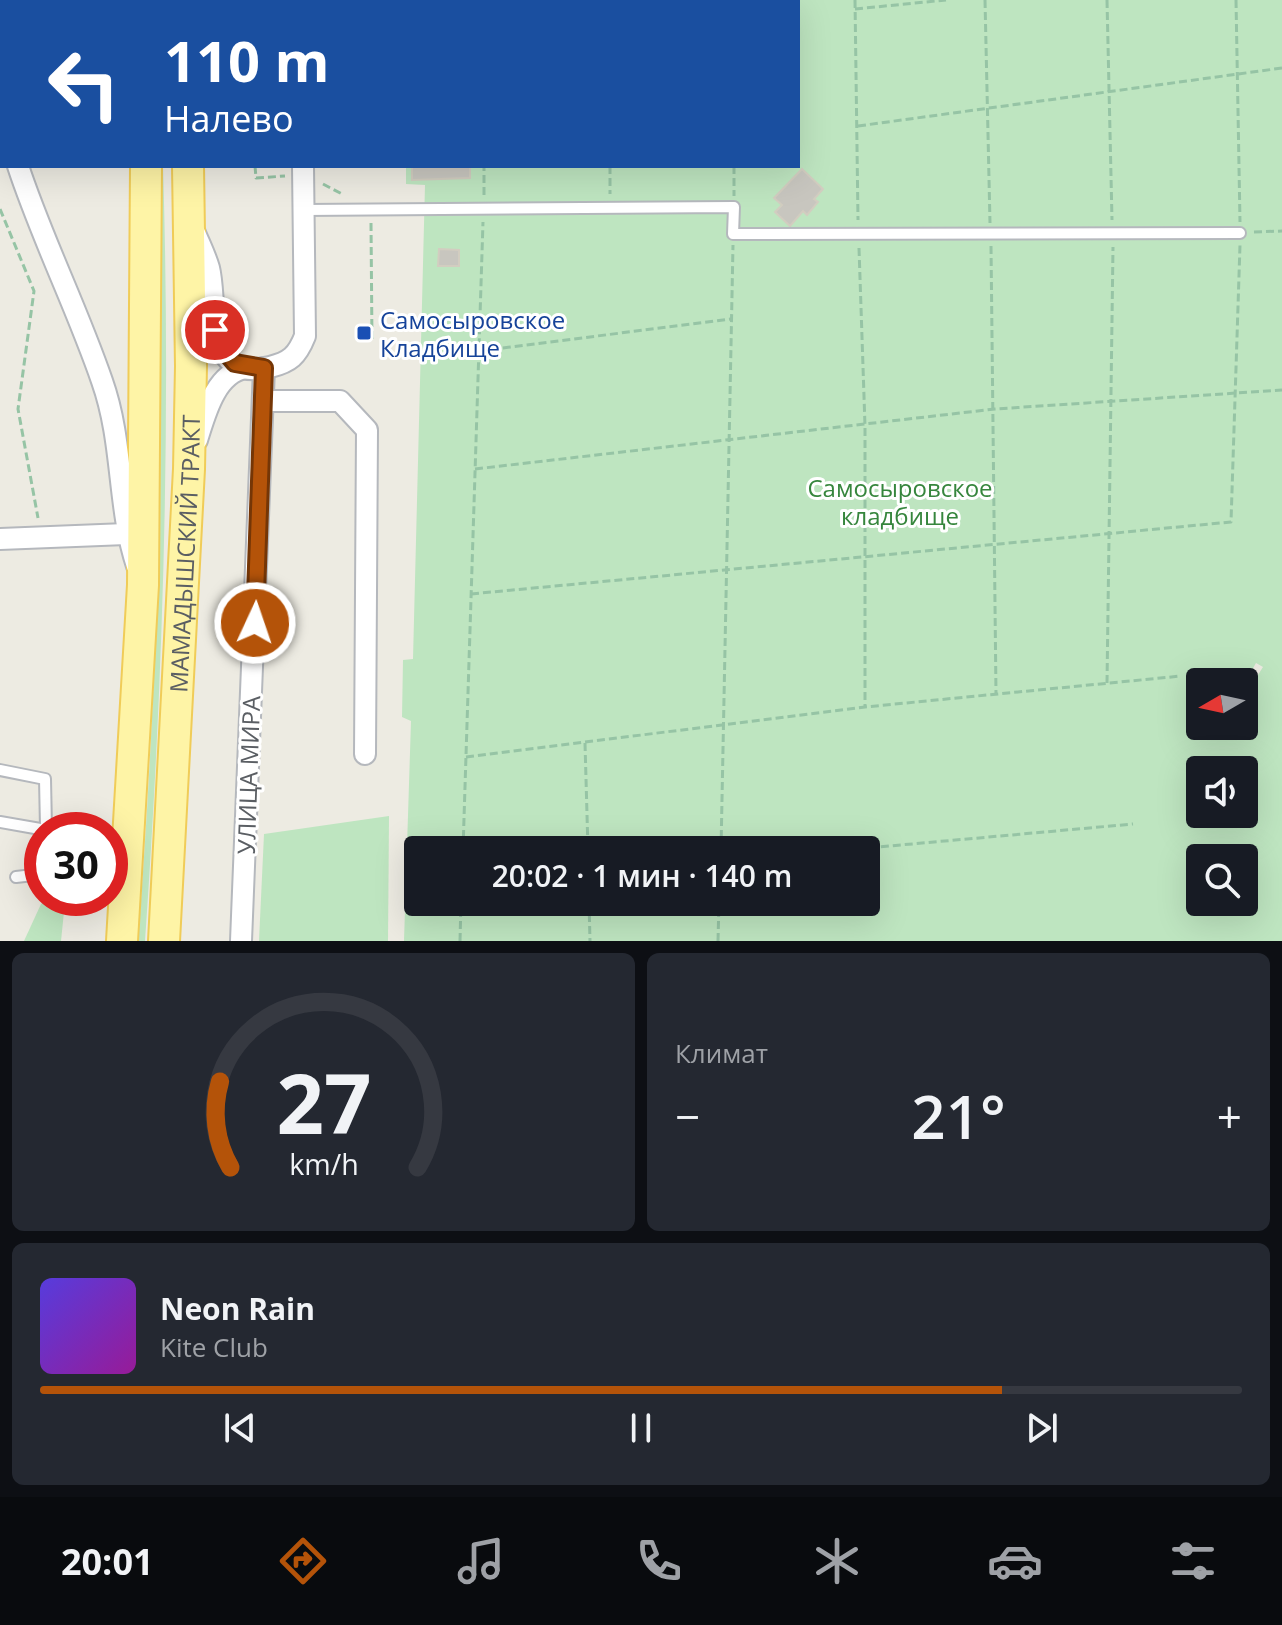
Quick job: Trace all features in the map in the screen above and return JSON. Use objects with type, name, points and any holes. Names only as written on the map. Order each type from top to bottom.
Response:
[{"type":"main road","name":"МАМАДЫШСКИЙ ТРАКТ","points":[[124,812],[143,585],[146,168]]},
{"type":"main road","name":"МАМАДЫШСКИЙ ТРАКТ","points":[[164,941],[189,469],[188,168]]},
{"type":"main road","name":"МАМАДЫШСКИЙ ТРАКТ","points":[[121,916],[122,941]]},
{"type":"street","points":[[19,168],[103,383],[121,457],[126,534],[143,585]]},
{"type":"street","points":[[189,469],[213,397],[231,375],[286,363],[297,354],[305,336],[303,170]]},
{"type":"street","points":[[189,218],[210,270],[210,303],[218,339],[228,357],[255,368]]},
{"type":"street","name":"УЛИЦА МИРА","points":[[241,941],[264,401],[255,368]]},
{"type":"street","points":[[264,401],[340,401],[367,430],[365,754]]},
{"type":"street","points":[[0,539],[126,534]]},
{"type":"lane","points":[[303,210],[734,207],[733,234],[1240,233]]},
{"type":"lane","points":[[0,770],[45,779],[46,812]]},
{"type":"lane","points":[[0,822],[24,826]]},
{"type":"lane","points":[[16,877],[24,876]]},
{"type":"path","points":[[855,0],[865,426],[865,707]]},
{"type":"path","points":[[855,9],[946,0]]},
{"type":"path","points":[[985,0],[995,409],[992,545],[996,694]]},
{"type":"path","points":[[1107,0],[1113,232],[1107,683]]},
{"type":"path","points":[[471,594],[1231,522],[1240,233],[1236,0]]},
{"type":"path","points":[[857,126],[1282,68]]},
{"type":"path","points":[[255,168],[256,178],[303,170],[371,210],[372,343]]},
{"type":"path","points":[[463,836],[484,168]]},
{"type":"path","points":[[610,168],[611,208]]},
{"type":"path","points":[[734,168],[734,207]]},
{"type":"path","points":[[0,209],[34,291],[18,409],[42,538]]},
{"type":"path","points":[[1240,233],[1282,231]]},
{"type":"path","points":[[722,836],[733,234]]},
{"type":"path","points":[[479,351],[731,319]]},
{"type":"path","points":[[475,469],[995,409],[1282,390]]},
{"type":"path","points":[[466,757],[865,707],[1181,676]]},
{"type":"path","points":[[585,743],[588,836]]},
{"type":"path","points":[[880,847],[1133,824]]},
{"type":"path","points":[[460,941],[461,916]]},
{"type":"path","points":[[589,916],[590,941]]},
{"type":"path","points":[[718,941],[719,916]]},
{"type":"green space","name":"Самосыровское кладбище","points":[[800,0],[1282,0],[1282,941],[404,941],[405,916],[880,916],[880,836],[407,836],[411,721],[402,717],[403,660],[413,659],[425,185],[406,184],[406,168],[800,168]]},
{"type":"green space","points":[[156,168],[163,168],[166,360],[164,554],[157,747],[145,941],[138,941],[155,651],[160,457]]},
{"type":"green space","points":[[389,816],[388,941],[259,941],[264,834]]},
{"type":"green space","points":[[35,916],[64,916],[61,941],[24,941]]},
{"type":"building","points":[[412,168],[470,168],[470,178],[412,180]]},
{"type":"building","points":[[802,169],[823,189],[814,199],[818,202],[807,215],[803,211],[790,226],[775,212],[782,205],[774,198]]},
{"type":"building","points":[[439,249],[459,250],[459,266],[438,266]]},
{"type":"place","name":"Самосыровское Кладбище","points":[[364,333]]},
{"type":"route","points":[[215,330],[220,345],[235,363],[246,368],[264,368],[255,623]]}]
